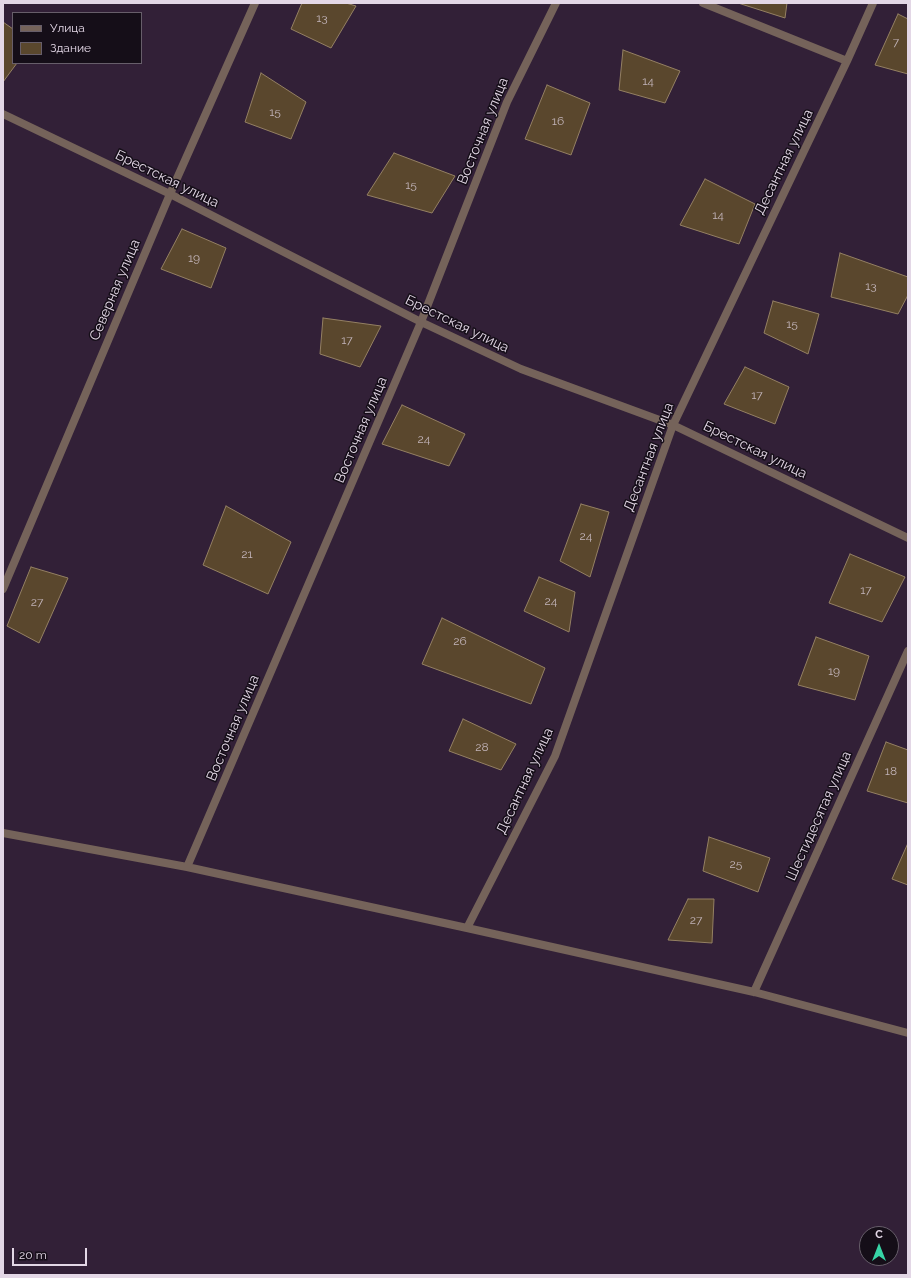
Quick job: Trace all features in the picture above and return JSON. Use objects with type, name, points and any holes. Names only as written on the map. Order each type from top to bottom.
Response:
[{"type":"street","name":"Северная улица","points":[[3,589],[170,194],[255,3]]},
{"type":"street","name":"Восточная улица","points":[[188,867],[421,322],[507,102],[556,3]]},
{"type":"street","points":[[703,3],[847,61]]},
{"type":"street","name":"Десантная улица","points":[[467,928],[555,756],[672,425],[847,61],[873,3]]},
{"type":"street","name":"Брестская улица","points":[[3,114],[170,194],[421,322],[522,369],[672,425],[908,538]]},
{"type":"street","name":"Шестидесятая улица","points":[[754,992],[908,650]]},
{"type":"street","points":[[3,833],[188,867],[467,928],[754,992],[908,1033]]},
{"type":"building","points":[[302,3],[346,3],[356,6],[331,48],[291,29]]},
{"type":"building","points":[[738,3],[787,3],[785,18]]},
{"type":"building","points":[[898,14],[908,19],[908,74],[875,65]]},
{"type":"building","points":[[3,22],[12,28],[12,64],[16,64],[3,82]]},
{"type":"building","points":[[623,50],[680,71],[665,103],[619,90]]},
{"type":"building","points":[[261,73],[306,102],[291,139],[245,122]]},
{"type":"building","points":[[547,85],[590,103],[571,155],[525,139]]},
{"type":"building","points":[[394,153],[455,176],[432,213],[367,195]]},
{"type":"building","points":[[705,179],[755,204],[739,244],[680,225]]},
{"type":"building","points":[[182,229],[226,248],[211,288],[161,269]]},
{"type":"building","points":[[840,253],[908,277],[908,295],[898,314],[831,297]]},
{"type":"building","points":[[773,301],[819,314],[808,354],[764,333]]},
{"type":"building","points":[[323,318],[381,326],[360,367],[320,354]]},
{"type":"building","points":[[745,367],[789,387],[775,424],[724,404]]},
{"type":"building","points":[[402,405],[465,434],[449,466],[382,444]]},
{"type":"building","points":[[581,504],[609,512],[590,577],[560,561]]},
{"type":"building","points":[[226,506],[291,542],[268,594],[203,565]]},
{"type":"building","points":[[850,554],[905,577],[882,622],[829,603]]},
{"type":"building","points":[[31,567],[68,578],[39,643],[7,626]]},
{"type":"building","points":[[539,577],[575,592],[569,632],[524,611]]},
{"type":"building","points":[[442,618],[545,668],[531,704],[422,664]]},
{"type":"building","points":[[816,637],[869,656],[855,700],[798,685]]},
{"type":"building","points":[[463,719],[516,744],[501,770],[449,751]]},
{"type":"building","points":[[886,742],[908,750],[908,803],[867,791]]},
{"type":"building","points":[[709,837],[770,858],[758,892],[703,871]]},
{"type":"building","points":[[908,843],[908,885],[892,879]]},
{"type":"building","points":[[688,899],[714,899],[712,943],[668,940]]}]
